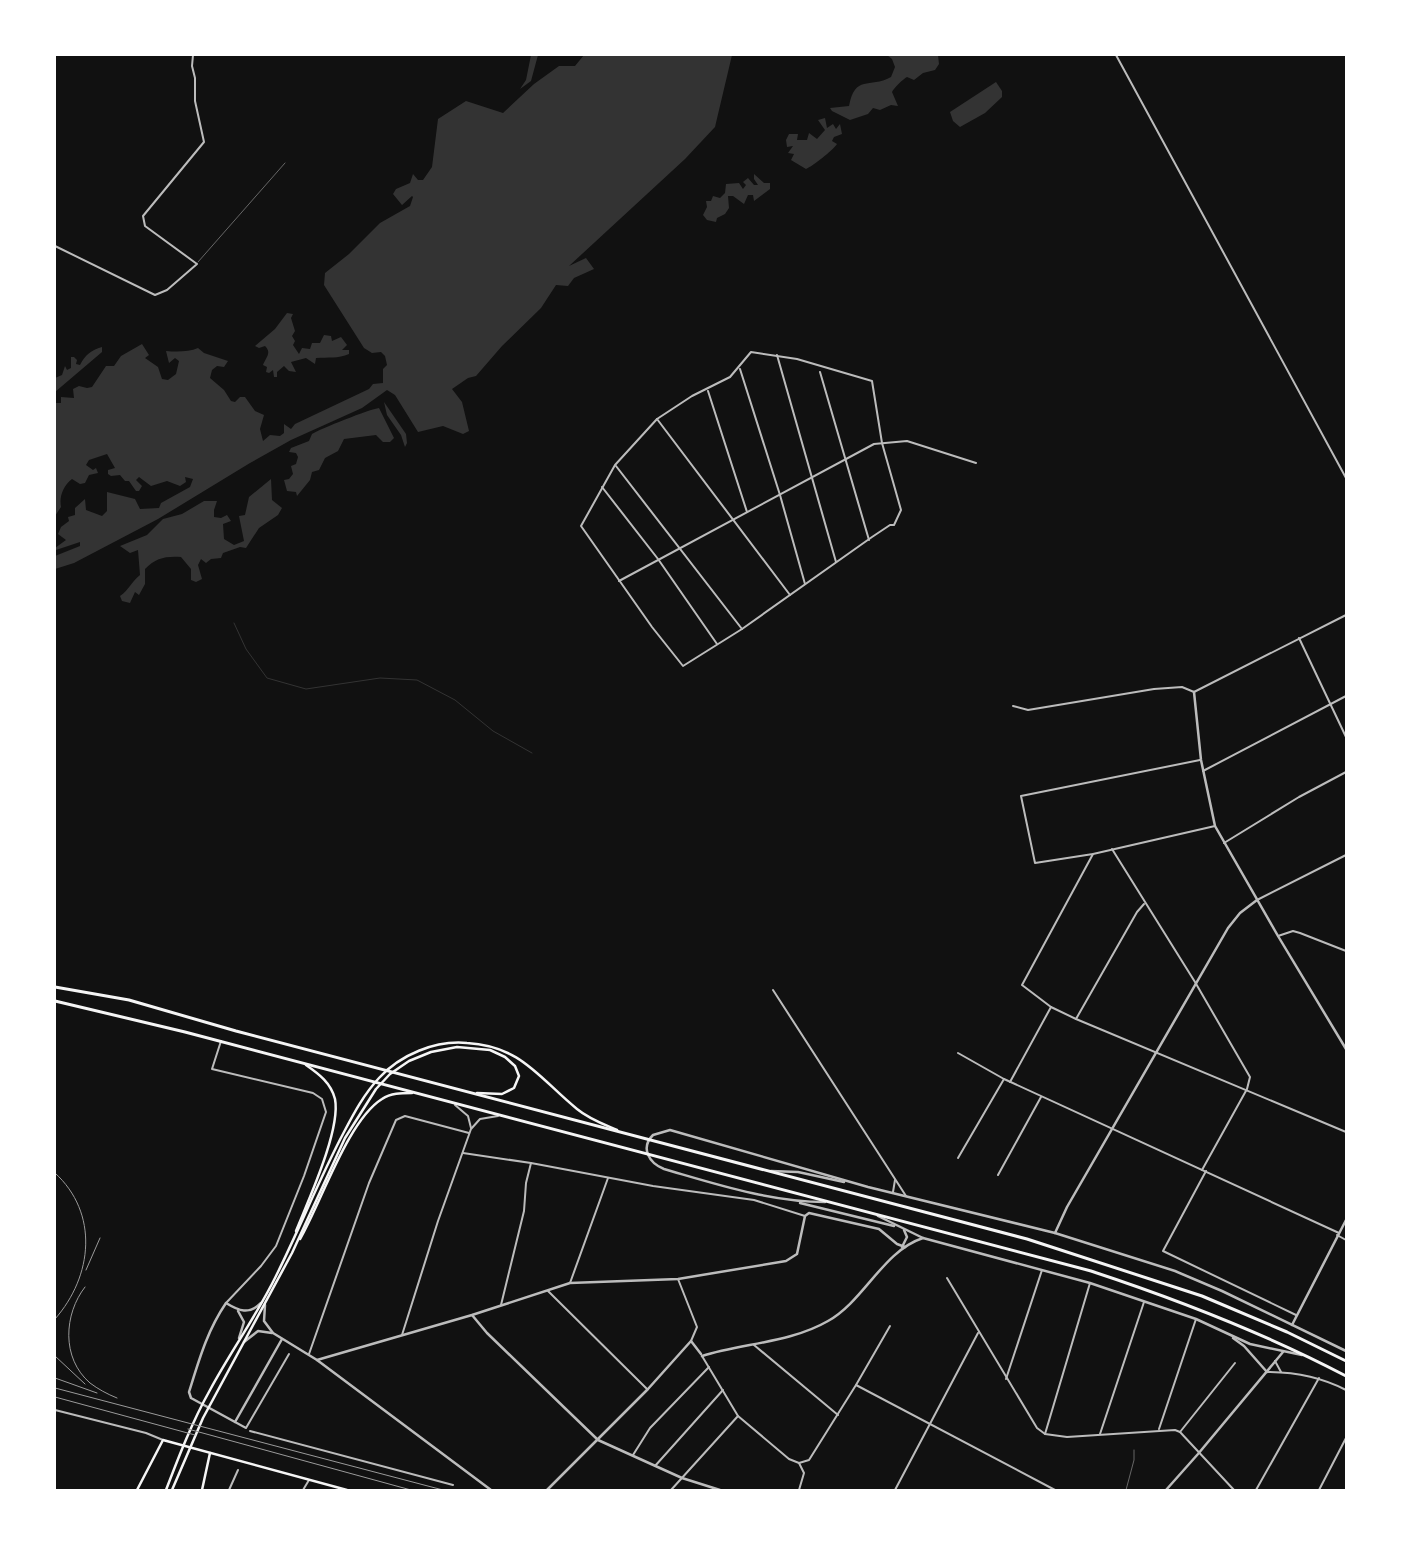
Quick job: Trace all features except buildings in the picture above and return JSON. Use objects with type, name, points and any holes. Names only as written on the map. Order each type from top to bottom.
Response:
[{"type":"highway","points":[[55,987],[106,995],[156,1007],[236,1031],[1027,1239],[1135,1272],[1241,1311],[1346,1361]]},
{"type":"highway","points":[[55,1002],[221,1041],[1091,1271],[1217,1316],[1346,1376]]},
{"type":"main road","points":[[172,1490],[192,1441],[263,1304],[330,1159],[361,1102],[386,1070],[416,1052],[443,1044],[466,1042],[504,1050],[529,1064],[588,1116],[625,1133]]},
{"type":"main road","points":[[292,1253],[328,1172],[365,1104],[390,1074],[420,1056],[444,1048],[478,1048],[505,1056],[518,1071],[518,1081],[509,1092],[496,1095],[466,1092]]},
{"type":"main road","points":[[288,1251],[331,1137],[336,1114],[335,1099],[330,1086],[305,1064]]},
{"type":"main road","points":[[166,1490],[210,1390],[239,1338],[263,1304],[307,1228],[335,1166],[364,1116],[378,1101],[388,1095],[414,1093]]},
{"type":"main road","points":[[138,1490],[163,1440],[346,1490]]},
{"type":"main road","points":[[202,1490],[210,1454]]},
{"type":"street","points":[[55,246],[155,295],[167,290],[197,264],[145,226],[143,216],[203,145],[195,101],[195,78],[192,66],[194,55]]},
{"type":"street","points":[[1116,55],[1346,478]]},
{"type":"street","points":[[751,352],[777,355],[872,381],[882,443],[901,510],[894,525],[890,525],[868,540],[742,629],[682,665],[619,581],[581,526],[615,465],[656,419],[692,396],[708,390],[730,377],[740,368],[751,352]]},
{"type":"street","points":[[777,355],[836,563]]},
{"type":"street","points":[[740,368],[780,495],[805,584]]},
{"type":"street","points":[[820,372],[868,540]]},
{"type":"street","points":[[708,390],[747,512]]},
{"type":"street","points":[[656,419],[790,594]]},
{"type":"street","points":[[619,581],[747,512],[813,479],[874,444],[907,441],[976,462]]},
{"type":"street","points":[[616,466],[742,629]]},
{"type":"street","points":[[602,487],[658,559],[718,644]]},
{"type":"street","points":[[1013,706],[1028,710],[1164,688],[1182,687],[1194,692],[1346,616]]},
{"type":"street","points":[[1299,638],[1346,737]]},
{"type":"street","points":[[1194,692],[1201,760],[1215,826],[1346,1049]]},
{"type":"street","points":[[1203,771],[1346,696]]},
{"type":"street","points":[[1201,760],[1021,796],[1036,863],[1093,854],[1215,826]]},
{"type":"street","points":[[1224,843],[1299,797],[1346,772]]},
{"type":"street","points":[[1112,849],[1249,1073],[1250,1080],[1247,1090],[1202,1170]]},
{"type":"street","points":[[1093,854],[1022,986],[1051,1007],[1346,1132]]},
{"type":"street","points":[[1056,1233],[1067,1207],[1234,920],[1258,900],[1346,856]]},
{"type":"street","points":[[1076,1018],[1137,912],[1144,904]]},
{"type":"street","points":[[1278,936],[1293,931],[1346,951]]},
{"type":"street","points":[[773,990],[907,1197]]},
{"type":"street","points":[[1010,1082],[1051,1007]]},
{"type":"street","points":[[221,1041],[212,1069],[313,1093],[322,1099],[326,1105],[326,1112],[304,1176],[276,1246],[263,1264],[226,1303],[206,1338],[189,1393],[193,1401],[246,1428],[289,1354]]},
{"type":"street","points":[[958,1053],[1010,1082],[1112,1130],[1206,1171],[1338,1234],[1346,1240]]},
{"type":"street","points":[[958,1158],[1004,1079]]},
{"type":"street","points":[[998,1175],[1041,1096]]},
{"type":"street","points":[[453,1103],[468,1116],[471,1129]]},
{"type":"street","points":[[309,1354],[369,1183],[396,1120],[401,1115],[469,1133]]},
{"type":"street","points":[[402,1335],[438,1221],[469,1133],[480,1119],[501,1115]]},
{"type":"street","points":[[898,1227],[752,1193],[674,1172],[652,1162],[648,1157],[647,1144],[653,1134],[662,1131],[683,1134],[892,1194],[1056,1233],[1174,1271],[1207,1284],[1346,1351]]},
{"type":"street","points":[[463,1153],[531,1163],[608,1178],[754,1200],[805,1216],[809,1214],[817,1215],[879,1229],[903,1247]]},
{"type":"street","points":[[501,1305],[524,1211],[526,1183],[531,1163]]},
{"type":"street","points":[[764,1170],[798,1172],[868,1187]]},
{"type":"street","points":[[1206,1171],[1163,1251],[1296,1315]]},
{"type":"street","points":[[570,1283],[608,1178]]},
{"type":"street","points":[[892,1194],[895,1180]]},
{"type":"street","points":[[796,1202],[829,1202]]},
{"type":"street","points":[[872,1213],[923,1238],[1090,1283],[1196,1319],[1230,1336],[1267,1349],[1306,1356]]},
{"type":"street","points":[[317,1360],[472,1315],[570,1283],[678,1279],[793,1258],[800,1247],[805,1216]]},
{"type":"street","points":[[1292,1325],[1346,1220]]},
{"type":"street","points":[[702,1355],[806,1331],[829,1321],[842,1311],[903,1247],[908,1237],[904,1230]]},
{"type":"street","points":[[903,1247],[923,1238]]},
{"type":"street","points":[[1006,1378],[1042,1270]]},
{"type":"street","points":[[947,1278],[1037,1428],[1046,1434],[1084,1437],[1159,1429],[1175,1430],[1180,1432],[1198,1454],[1234,1490]]},
{"type":"street","points":[[547,1490],[648,1389],[691,1341],[697,1327],[678,1279]]},
{"type":"street","points":[[1046,1434],[1090,1283]]},
{"type":"street","points":[[548,1291],[648,1389]]},
{"type":"street","points":[[1100,1434],[1144,1302]]},
{"type":"street","points":[[226,1303],[238,1310],[251,1311],[263,1304],[264,1321],[274,1333],[309,1354],[491,1490]]},
{"type":"street","points":[[238,1310],[244,1322],[239,1338]]},
{"type":"street","points":[[472,1315],[487,1333],[598,1440],[682,1478],[720,1490]]},
{"type":"street","points":[[1159,1429],[1196,1319]]},
{"type":"street","points":[[691,1341],[702,1355],[738,1416],[789,1459],[799,1463],[809,1460],[838,1415],[890,1326]]},
{"type":"street","points":[[244,1342],[258,1331],[274,1333]]},
{"type":"street","points":[[895,1490],[979,1332]]},
{"type":"street","points":[[1230,1336],[1244,1346],[1267,1372],[1281,1372],[1319,1378],[1346,1390]]},
{"type":"street","points":[[235,1422],[282,1338]]},
{"type":"street","points":[[754,1344],[838,1415]]},
{"type":"street","points":[[1166,1490],[1284,1352]]},
{"type":"street","points":[[1275,1361],[1281,1372]]},
{"type":"street","points":[[1180,1432],[1236,1364]]},
{"type":"street","points":[[633,1455],[650,1428],[709,1367]]},
{"type":"street","points":[[1256,1490],[1319,1378]]},
{"type":"street","points":[[856,1385],[1054,1490]]},
{"type":"street","points":[[655,1466],[723,1390]]},
{"type":"street","points":[[55,1410],[146,1433],[163,1440]]},
{"type":"street","points":[[671,1490],[738,1416]]},
{"type":"street","points":[[250,1431],[453,1486]]},
{"type":"street","points":[[1319,1490],[1346,1438]]},
{"type":"street","points":[[799,1463],[804,1473],[799,1490]]},
{"type":"street","points":[[229,1490],[238,1470]]},
{"type":"street","points":[[303,1490],[309,1480]]},
{"type":"lane","points":[[197,264],[199,259],[285,164]]},
{"type":"lane","points":[[1126,1490],[1134,1460],[1134,1450]]},
{"type":"shaded area","points":[[531,55],[538,55],[531,81],[520,89],[526,80]]},
{"type":"shaded area","points":[[584,55],[732,55],[715,127],[685,159],[569,266],[586,258],[594,269],[574,278],[568,286],[556,285],[541,308],[502,346],[476,376],[468,378],[452,389],[462,402],[469,431],[463,434],[443,426],[418,432],[395,395],[387,390],[362,408],[291,440],[250,463],[158,519],[74,563],[55,569],[55,556],[80,546],[80,542],[56,550],[55,548],[66,540],[58,534],[61,527],[69,521],[68,517],[75,515],[75,508],[85,499],[86,510],[102,516],[107,511],[107,492],[135,499],[140,509],[159,508],[161,503],[190,487],[193,479],[185,477],[186,482],[180,486],[167,481],[151,486],[139,477],[136,480],[142,486],[139,491],[136,491],[129,481],[125,481],[120,475],[111,476],[108,474],[108,470],[115,468],[107,454],[89,460],[86,465],[93,470],[96,468],[98,473],[89,475],[85,483],[80,484],[72,479],[66,485],[61,496],[61,507],[55,516],[55,403],[61,403],[61,397],[74,398],[73,389],[79,386],[92,387],[106,366],[114,366],[121,356],[142,344],[149,355],[145,358],[158,367],[162,379],[168,380],[176,374],[179,361],[175,358],[169,363],[166,351],[198,348],[204,353],[228,361],[224,367],[217,366],[212,370],[210,378],[224,390],[231,401],[235,402],[240,397],[245,397],[255,411],[264,415],[260,429],[263,441],[270,435],[280,436],[284,433],[284,424],[291,429],[295,424],[369,389],[373,384],[383,383],[383,369],[387,365],[385,356],[381,352],[372,353],[364,348],[324,285],[325,273],[349,254],[380,223],[410,206],[412,196],[402,205],[393,194],[396,189],[410,183],[413,174],[418,180],[423,180],[432,167],[438,119],[466,101],[503,113],[534,84],[559,66],[575,66]]},
{"type":"shaded area","points":[[887,55],[938,55],[939,64],[935,70],[923,73],[914,80],[907,77],[899,84],[892,92],[898,106],[891,105],[880,110],[873,108],[868,114],[850,120],[832,111],[830,108],[849,106],[855,90],[859,86],[891,77],[895,67],[892,59]]},
{"type":"shaded area","points":[[996,82],[1002,91],[1002,97],[985,113],[960,127],[953,121],[950,112]]},
{"type":"shaded area","points":[[825,118],[827,128],[833,124],[836,129],[840,124],[842,134],[834,137],[832,141],[837,144],[831,150],[818,162],[806,169],[791,160],[794,154],[788,153],[793,146],[787,147],[786,140],[789,134],[798,134],[797,140],[807,140],[809,133],[817,139],[825,130],[818,120]]},
{"type":"shaded area","points":[[754,174],[764,183],[770,183],[770,189],[754,201],[753,195],[748,195],[744,204],[733,196],[728,196],[729,208],[725,214],[717,218],[716,222],[707,220],[703,215],[707,207],[706,201],[711,201],[713,196],[720,198],[725,193],[726,184],[739,183],[743,189],[746,185],[743,182],[748,178],[754,185],[758,185],[754,179]]},
{"type":"shaded area","points":[[287,313],[293,314],[291,318],[295,331],[292,336],[295,341],[293,345],[299,354],[302,348],[310,349],[312,343],[320,343],[324,335],[331,336],[332,341],[341,337],[347,345],[342,350],[349,350],[349,354],[337,357],[316,358],[315,364],[306,358],[291,362],[296,372],[289,371],[284,366],[277,372],[277,377],[274,377],[273,370],[269,373],[266,372],[267,367],[263,365],[268,355],[267,348],[265,346],[259,348],[255,346],[275,329]]},
{"type":"shaded area","points":[[102,347],[102,352],[55,392],[55,378],[62,375],[65,366],[67,370],[71,368],[71,357],[74,357],[77,360],[76,364],[80,365],[89,353]]},
{"type":"shaded area","points":[[384,402],[406,434],[407,443],[405,447],[401,435],[387,415]]},
{"type":"shaded area","points":[[379,408],[394,438],[390,442],[383,442],[376,435],[344,439],[338,451],[325,458],[319,470],[312,472],[310,480],[297,496],[296,492],[287,491],[284,480],[289,479],[293,474],[291,466],[296,464],[298,457],[296,453],[289,452],[291,448],[309,441],[312,434],[317,431]]},
{"type":"shaded area","points":[[271,479],[272,500],[282,508],[278,515],[259,528],[246,548],[240,547],[223,553],[221,558],[211,559],[206,563],[201,559],[198,565],[202,579],[196,582],[191,580],[191,569],[181,557],[165,557],[157,560],[145,569],[145,584],[139,595],[135,592],[130,603],[122,601],[120,596],[140,575],[138,550],[130,553],[120,546],[147,535],[163,519],[182,514],[204,501],[217,501],[214,517],[221,518],[227,515],[231,521],[223,524],[224,539],[234,545],[244,541],[239,516],[245,515],[249,497]]},
{"type":"waterway","points":[[234,623],[246,649],[267,678],[306,689],[380,678],[417,680],[455,700],[493,731],[532,753]]},
{"type":"railway","points":[[55,1173],[69,1189],[79,1207],[84,1225],[86,1245],[77,1284],[68,1302],[55,1319]]},
{"type":"railway","points":[[86,1270],[100,1238]]},
{"type":"railway","points":[[85,1287],[73,1310],[70,1323],[70,1349],[81,1373],[90,1383],[117,1398]]},
{"type":"railway","points":[[55,1356],[85,1384]]},
{"type":"railway","points":[[55,1378],[97,1393]]},
{"type":"railway","points":[[55,1388],[443,1490]]},
{"type":"railway","points":[[55,1397],[195,1435]]},
{"type":"railway","points":[[188,1429],[411,1490]]}]
